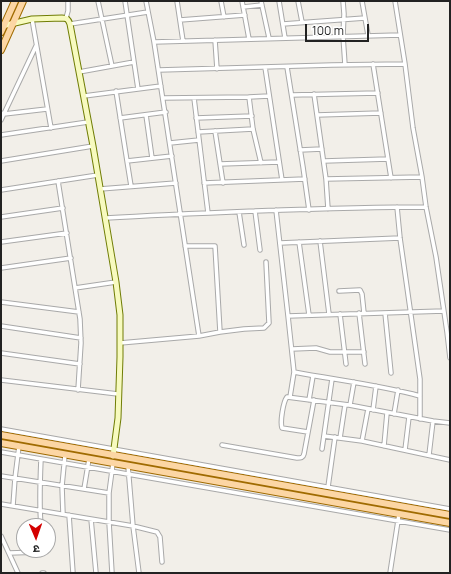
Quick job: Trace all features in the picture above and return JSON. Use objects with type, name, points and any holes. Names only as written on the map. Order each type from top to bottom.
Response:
[{"type":"main road","points":[[1,32],[2,26],[15,1]]},
{"type":"main road","points":[[1,50],[23,1]]},
{"type":"main road","points":[[1,435],[113,456],[216,471],[450,515]]},
{"type":"main road","points":[[1,443],[450,523]]},
{"type":"street","points":[[66,18],[68,1]]},
{"type":"street","points":[[98,1],[112,66]]},
{"type":"street","points":[[125,1],[138,88]]},
{"type":"street","points":[[146,1],[166,112],[199,336]]},
{"type":"street","points":[[176,1],[183,41]]},
{"type":"street","points":[[221,1],[224,17]]},
{"type":"street","points":[[242,1],[249,39]]},
{"type":"street","points":[[278,1],[285,38]]},
{"type":"street","points":[[298,1],[302,22]]},
{"type":"street","points":[[343,1],[345,65]]},
{"type":"street","points":[[362,1],[368,36]]},
{"type":"street","points":[[395,1],[413,128],[436,257],[450,358]]},
{"type":"street","points":[[243,7],[262,3],[269,38]]},
{"type":"street","points":[[70,24],[148,12]]},
{"type":"street","points":[[180,20],[245,15]]},
{"type":"street","points":[[2,26],[32,19],[66,18]]},
{"type":"street","points":[[66,18],[70,24],[80,72],[106,218],[120,315],[118,418],[113,456]]},
{"type":"street","points":[[283,24],[365,18]]},
{"type":"street","points":[[32,19],[51,128]]},
{"type":"street","points":[[154,42],[400,34]]},
{"type":"street","points":[[215,40],[217,69]]},
{"type":"street","points":[[1,120],[2,114],[37,45]]},
{"type":"street","points":[[80,72],[134,62]]},
{"type":"street","points":[[373,64],[390,178]]},
{"type":"street","points":[[159,70],[405,64]]},
{"type":"street","points":[[265,67],[282,180]]},
{"type":"street","points":[[287,67],[309,210]]},
{"type":"street","points":[[84,96],[161,86]]},
{"type":"street","points":[[116,92],[131,186]]},
{"type":"street","points":[[292,95],[378,93]]},
{"type":"street","points":[[314,94],[324,161],[328,209]]},
{"type":"street","points":[[163,98],[269,96]]},
{"type":"street","points":[[249,97],[253,130],[261,163]]},
{"type":"street","points":[[194,98],[208,213]]},
{"type":"street","points":[[2,114],[47,109]]},
{"type":"street","points":[[120,118],[166,112]]},
{"type":"street","points":[[317,115],[381,113]]},
{"type":"street","points":[[146,115],[152,158]]},
{"type":"street","points":[[196,118],[252,116]]},
{"type":"street","points":[[1,135],[88,122]]},
{"type":"street","points":[[198,132],[253,130]]},
{"type":"street","points":[[215,131],[223,183]]},
{"type":"street","points":[[170,143],[199,140]]},
{"type":"street","points":[[1,161],[93,146]]},
{"type":"street","points":[[300,150],[322,149]]},
{"type":"street","points":[[127,161],[172,156]]},
{"type":"street","points":[[324,161],[388,159]]},
{"type":"street","points":[[220,164],[279,162]]},
{"type":"street","points":[[1,190],[98,175]]},
{"type":"street","points":[[326,179],[422,178]]},
{"type":"street","points":[[204,183],[305,179]]},
{"type":"street","points":[[58,181],[79,312],[81,338],[78,390]]},
{"type":"street","points":[[100,189],[176,183]]},
{"type":"street","points":[[397,207],[420,379],[420,419]]},
{"type":"street","points":[[106,218],[276,210],[426,207]]},
{"type":"street","points":[[1,217],[63,208]]},
{"type":"street","points":[[276,210],[294,372],[290,397]]},
{"type":"street","points":[[255,211],[260,250]]},
{"type":"street","points":[[239,212],[244,245]]},
{"type":"street","points":[[1,242],[67,233]]},
{"type":"street","points":[[280,243],[400,238]]},
{"type":"street","points":[[320,241],[329,314]]},
{"type":"street","points":[[299,242],[309,315]]},
{"type":"street","points":[[185,246],[215,246],[220,332]]},
{"type":"street","points":[[1,268],[71,258]]},
{"type":"street","points":[[120,343],[199,336],[244,329],[264,328],[269,323],[266,262]]},
{"type":"street","points":[[75,288],[116,282]]},
{"type":"street","points":[[339,291],[360,290],[362,294],[364,313]]},
{"type":"street","points":[[1,302],[79,312]]},
{"type":"street","points":[[288,316],[444,310]]},
{"type":"street","points":[[385,312],[391,373]]},
{"type":"street","points":[[359,313],[365,364]]},
{"type":"street","points":[[340,314],[346,364]]},
{"type":"street","points":[[1,326],[81,338]]},
{"type":"street","points":[[292,349],[316,348],[330,352],[364,352]]},
{"type":"street","points":[[1,353],[80,364]]},
{"type":"street","points":[[294,372],[398,390],[420,396]]},
{"type":"street","points":[[222,445],[301,458],[303,457],[312,400],[313,376]]},
{"type":"street","points":[[322,449],[332,379]]},
{"type":"street","points":[[1,380],[118,394]]},
{"type":"street","points":[[350,405],[354,382]]},
{"type":"street","points":[[373,410],[376,386]]},
{"type":"street","points":[[394,414],[398,390]]},
{"type":"street","points":[[308,432],[284,429],[280,426],[284,401],[287,397],[350,405],[420,419],[450,423]]},
{"type":"street","points":[[328,487],[345,405]]},
{"type":"street","points":[[362,441],[368,409]]},
{"type":"street","points":[[384,446],[387,412]]},
{"type":"street","points":[[405,450],[409,417]]},
{"type":"street","points":[[428,455],[433,421]]},
{"type":"street","points":[[1,429],[114,449],[216,471],[328,487],[450,509]]},
{"type":"street","points":[[324,436],[362,441],[450,460]]},
{"type":"street","points":[[14,506],[15,478],[19,446]]},
{"type":"street","points":[[1,452],[450,530]]},
{"type":"street","points":[[63,514],[62,486],[65,455]]},
{"type":"street","points":[[40,518],[41,459]]},
{"type":"street","points":[[84,489],[89,459]]},
{"type":"street","points":[[112,573],[109,493],[113,463]]},
{"type":"street","points":[[128,466],[139,573]]},
{"type":"street","points":[[1,476],[109,493]]},
{"type":"street","points":[[1,504],[133,526],[157,532],[160,537],[162,562]]},
{"type":"street","points":[[390,573],[399,514]]},
{"type":"street","points":[[69,515],[73,573]]},
{"type":"street","points":[[91,519],[96,573]]},
{"type":"street","points":[[1,536],[18,573]]},
{"type":"street","points":[[9,554],[16,554]]}]
